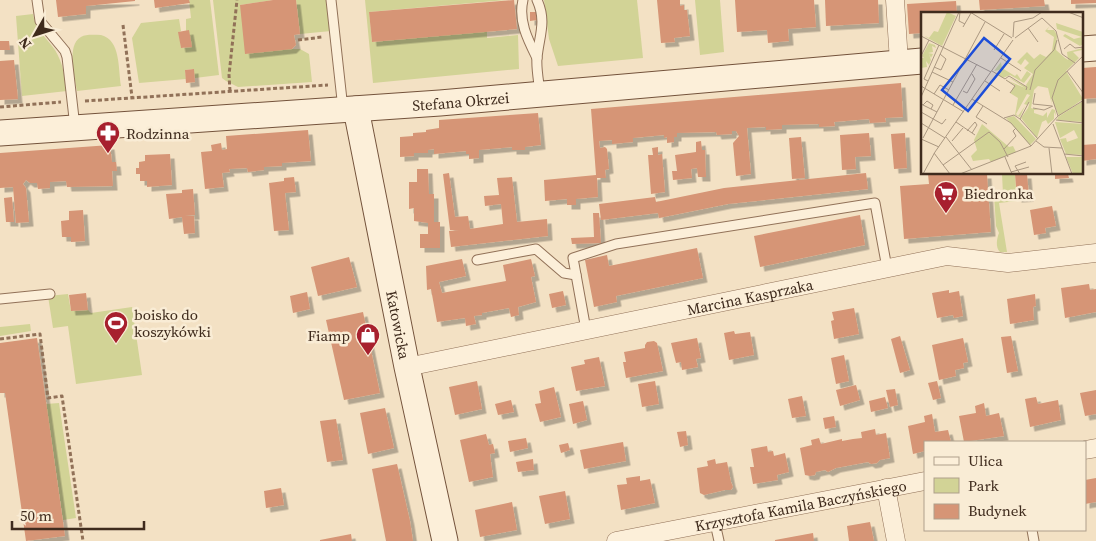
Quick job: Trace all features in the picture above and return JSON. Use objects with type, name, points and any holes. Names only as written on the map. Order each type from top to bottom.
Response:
[{"type":"street","points":[[895,0],[910,62]]},
{"type":"street","name":"Stefana Okrzei","points":[[0,133],[350,109],[910,62]]},
{"type":"street","name":"Katowicka","points":[[350,109],[445,541]]},
{"type":"street","name":"Marcina Kasprzaka","points":[[407,367],[947,256],[1008,264],[1096,253]]},
{"type":"street","name":"Krzysztofa Kamila Baczyńskiego","points":[[616,541],[715,523],[924,480]]},
{"type":"street","points":[[886,488],[896,541]]},
{"type":"lane","points":[[37,0],[40,21],[65,51],[67,57],[75,128]]},
{"type":"lane","name":"Katowicka","points":[[331,0],[335,35],[350,109]]},
{"type":"lane","points":[[523,0],[521,6],[524,32],[537,58]]},
{"type":"lane","points":[[537,0],[540,6],[542,29],[537,58],[540,93]]},
{"type":"lane","points":[[586,330],[573,258],[616,244],[875,203],[886,268]]},
{"type":"lane","points":[[477,260],[536,249],[564,274],[576,275]]},
{"type":"lane","points":[[0,299],[50,294]]},
{"type":"lane","points":[[715,523],[718,541]]},
{"type":"path","points":[[230,91],[229,75],[237,0]]},
{"type":"path","points":[[123,25],[132,97]]},
{"type":"path","points":[[298,40],[335,35]]},
{"type":"path","points":[[0,107],[331,85]]},
{"type":"path","points":[[0,339],[40,334],[48,398],[62,396],[83,541]]},
{"type":"green space","points":[[189,0],[210,0],[219,75],[195,78],[193,69],[185,70],[186,79],[139,83],[132,38],[141,23],[179,19],[181,48],[191,47],[186,31],[186,19],[191,18]]},
{"type":"green space","points":[[213,0],[273,0],[240,5],[292,49],[300,49],[309,54],[312,82],[238,87],[222,78]]},
{"type":"green space","points":[[296,0],[327,0],[331,31],[300,34]]},
{"type":"green space","points":[[365,0],[506,0],[369,12],[372,42],[487,31],[487,38],[518,35],[519,69],[373,83]]},
{"type":"green space","points":[[544,0],[637,0],[643,58],[558,66],[549,39]]},
{"type":"green space","points":[[695,0],[720,0],[724,52],[700,55]]},
{"type":"green space","points":[[33,14],[36,25],[55,50],[60,60],[67,91],[22,96],[16,16]]},
{"type":"green space","points":[[101,35],[112,43],[115,49],[119,64],[121,86],[77,91],[73,70],[73,54],[76,41],[83,36]]},
{"type":"green space","points":[[1002,175],[1015,175],[1017,201],[999,203],[1007,252],[1000,252],[997,245],[999,233],[996,226],[994,195],[1003,194]]},
{"type":"green space","points":[[68,294],[71,311],[88,310],[91,313],[132,307],[142,375],[76,384],[68,326],[53,328],[48,296]]},
{"type":"green space","points":[[30,324],[31,331],[0,336],[0,327]]},
{"type":"green space","points":[[59,403],[76,518],[63,520],[46,404]]},
{"type":"building","points":[[56,0],[135,1],[86,6],[86,14],[58,17]]},
{"type":"building","points":[[154,0],[189,0],[190,3],[155,8]]},
{"type":"building","points":[[273,0],[296,0],[300,34],[294,35],[296,45],[292,49],[245,54],[240,5]]},
{"type":"building","points":[[514,0],[517,29],[372,42],[369,12]]},
{"type":"building","points":[[657,0],[680,0],[680,6],[684,5],[684,10],[687,10],[690,36],[674,38],[675,42],[661,43]]},
{"type":"building","points":[[735,0],[814,0],[816,27],[788,29],[789,41],[768,43],[767,30],[737,32]]},
{"type":"building","points":[[825,0],[878,0],[879,23],[826,26]]},
{"type":"building","points":[[979,0],[1044,0],[1045,6],[980,10]]},
{"type":"building","points":[[1071,0],[1096,0],[1096,3],[1071,4]]},
{"type":"building","points":[[956,1],[957,12],[921,12],[921,33],[909,34],[907,4]]},
{"type":"building","points":[[530,12],[536,12],[537,20],[530,21]]},
{"type":"building","points":[[189,30],[192,47],[181,48],[178,32]]},
{"type":"building","points":[[0,41],[9,41],[10,50],[0,50]]},
{"type":"building","points":[[14,60],[18,99],[0,100],[0,61]]},
{"type":"building","points":[[1096,67],[1096,98],[1084,99],[1084,68]]},
{"type":"building","points":[[194,69],[195,82],[186,83],[185,70]]},
{"type":"building","points":[[901,83],[903,117],[885,118],[886,122],[870,123],[869,119],[834,122],[835,126],[819,127],[819,124],[782,125],[782,129],[766,130],[766,127],[747,128],[751,174],[736,176],[733,143],[739,136],[736,131],[732,131],[732,134],[717,135],[716,132],[677,133],[677,137],[674,137],[674,142],[667,143],[667,137],[664,138],[664,135],[633,138],[633,142],[612,144],[612,140],[599,141],[600,148],[605,147],[607,149],[609,169],[605,170],[606,178],[597,178],[598,197],[576,199],[576,205],[567,205],[567,199],[545,201],[544,180],[596,175],[591,109]]},
{"type":"building","points":[[538,113],[541,145],[525,147],[525,150],[512,150],[512,147],[479,150],[479,158],[469,159],[469,154],[466,154],[466,151],[434,154],[434,149],[428,150],[428,153],[414,153],[414,156],[400,157],[400,137],[413,136],[413,133],[439,128],[439,120]]},
{"type":"building","points":[[308,130],[311,161],[282,163],[282,166],[264,167],[264,170],[248,172],[247,168],[229,169],[230,172],[222,173],[224,187],[205,189],[201,152],[212,151],[211,145],[221,143],[222,150],[227,149],[226,136]]},
{"type":"building","points":[[869,133],[871,156],[855,157],[856,169],[842,170],[840,135]]},
{"type":"building","points":[[905,133],[907,168],[894,169],[891,134]]},
{"type":"building","points":[[801,137],[805,178],[792,179],[789,138]]},
{"type":"building","points":[[701,141],[702,150],[705,150],[706,177],[698,177],[697,168],[691,169],[692,178],[673,180],[672,171],[677,171],[675,155],[696,152],[696,142]]},
{"type":"building","points":[[1096,144],[1096,159],[1084,161],[1084,145]]},
{"type":"building","points":[[110,145],[112,162],[116,162],[117,171],[112,171],[113,186],[67,187],[66,181],[50,182],[50,188],[38,189],[37,183],[30,183],[26,180],[23,184],[26,188],[29,222],[16,223],[13,187],[0,188],[0,153]]},
{"type":"building","points":[[658,147],[658,155],[662,154],[665,192],[651,194],[648,155],[653,155],[652,148]]},
{"type":"building","points":[[170,154],[172,185],[147,187],[147,181],[140,181],[140,174],[136,174],[136,168],[139,168],[139,162],[145,161],[145,155]]},
{"type":"building","points":[[417,169],[428,169],[429,194],[434,194],[434,222],[440,222],[440,248],[420,248],[420,234],[428,234],[428,223],[414,221],[414,208],[409,209],[409,182],[417,182]]},
{"type":"building","points":[[449,173],[455,217],[468,216],[470,229],[503,224],[501,204],[485,206],[484,196],[499,195],[497,178],[512,177],[517,222],[547,219],[548,236],[451,247],[449,231],[459,230],[450,230],[443,174]]},
{"type":"building","points":[[866,173],[868,189],[728,204],[659,218],[658,213],[601,220],[599,204],[655,197],[656,202],[724,188]]},
{"type":"building","name":"Biedronka","points":[[928,175],[987,175],[991,232],[904,239],[900,186],[929,184]]},
{"type":"building","points":[[1015,175],[1027,175],[1029,197],[1017,198]]},
{"type":"building","points":[[1055,175],[1068,175],[1069,178],[1055,179]]},
{"type":"building","points":[[294,177],[296,192],[285,193],[289,230],[274,231],[269,183],[284,181],[284,178]]},
{"type":"building","points":[[193,189],[195,215],[185,216],[194,216],[195,233],[184,234],[182,217],[169,219],[166,194],[182,193],[182,190]]},
{"type":"building","points":[[12,197],[14,222],[6,222],[4,198]]},
{"type":"building","points":[[1052,206],[1056,226],[1045,228],[1046,233],[1034,235],[1030,210]]},
{"type":"building","points":[[83,210],[85,241],[71,242],[71,237],[62,237],[61,221],[69,220],[69,211]]},
{"type":"building","points":[[593,213],[599,213],[601,243],[572,244],[571,238],[594,237]]},
{"type":"building","points":[[860,215],[865,245],[760,267],[754,236]]},
{"type":"building","points":[[697,248],[703,278],[616,296],[617,302],[594,307],[585,260],[607,255],[609,266]]},
{"type":"building","points":[[349,257],[357,287],[318,296],[311,267]]},
{"type":"building","points":[[462,259],[466,276],[439,282],[442,293],[506,281],[503,265],[531,259],[535,276],[531,277],[536,302],[518,307],[519,315],[511,317],[509,308],[474,316],[476,324],[466,326],[465,318],[437,322],[431,289],[427,290],[426,266]]},
{"type":"building","points":[[1089,284],[1090,290],[1096,289],[1096,312],[1065,318],[1061,288]]},
{"type":"building","points":[[949,290],[949,293],[959,291],[963,316],[954,318],[953,315],[937,318],[932,293]]},
{"type":"building","points":[[563,291],[566,305],[552,308],[549,294]]},
{"type":"building","points":[[307,292],[310,309],[293,313],[290,296]]},
{"type":"building","points":[[86,293],[88,310],[71,311],[69,295]]},
{"type":"building","points":[[1035,294],[1034,320],[1010,324],[1007,299]]},
{"type":"building","points":[[854,308],[859,334],[834,339],[831,321],[834,320],[832,312]]},
{"type":"building","points":[[363,312],[380,393],[344,400],[326,320]]},
{"type":"building","points":[[734,331],[735,334],[750,332],[754,355],[729,360],[724,333]]},
{"type":"building","points":[[900,336],[910,370],[900,373],[891,339]]},
{"type":"building","points":[[1011,336],[1018,371],[1007,373],[1001,337]]},
{"type":"building","points":[[37,338],[65,536],[26,541],[5,393],[0,393],[0,343]]},
{"type":"building","points":[[697,338],[701,358],[696,359],[698,367],[682,370],[681,362],[676,363],[671,343]]},
{"type":"building","points":[[963,338],[968,362],[963,363],[964,368],[955,370],[956,376],[939,380],[932,345]]},
{"type":"building","points":[[654,341],[657,343],[663,371],[626,378],[623,362],[626,362],[624,352],[645,348],[647,342]]},
{"type":"building","points":[[844,355],[849,381],[836,384],[831,358]]},
{"type":"building","points":[[599,357],[605,386],[576,391],[571,367],[585,364],[584,360]]},
{"type":"building","points":[[477,381],[482,409],[455,415],[449,387]]},
{"type":"building","points":[[655,381],[659,404],[642,407],[638,384]]},
{"type":"building","points":[[937,381],[941,398],[933,400],[928,383]]},
{"type":"building","points":[[856,385],[860,400],[840,406],[836,390]]},
{"type":"building","points":[[554,387],[561,417],[540,422],[535,404],[541,403],[539,391]]},
{"type":"building","points":[[895,389],[898,405],[890,407],[886,390]]},
{"type":"building","points":[[1096,390],[1096,414],[1085,416],[1080,393]]},
{"type":"building","points":[[802,396],[806,416],[792,418],[788,399]]},
{"type":"building","points":[[885,397],[888,408],[871,412],[869,401]]},
{"type":"building","points":[[1036,397],[1038,404],[1058,400],[1061,420],[1030,427],[1025,399]]},
{"type":"building","points":[[511,400],[514,412],[498,415],[495,404]]},
{"type":"building","points":[[583,401],[587,420],[573,424],[569,404]]},
{"type":"building","points":[[984,403],[986,416],[999,413],[1004,436],[964,441],[959,416],[976,413],[975,406]]},
{"type":"building","points":[[385,408],[394,448],[368,454],[360,413]]},
{"type":"building","points":[[932,414],[935,432],[948,430],[951,441],[924,441],[924,451],[913,454],[908,426],[925,422],[924,416]]},
{"type":"building","points":[[834,416],[836,427],[825,429],[823,418]]},
{"type":"building","points":[[336,419],[343,460],[327,462],[320,421]]},
{"type":"building","points":[[875,429],[876,435],[886,433],[890,458],[880,460],[877,463],[871,464],[868,462],[836,468],[828,472],[825,470],[816,472],[815,475],[805,475],[800,448],[812,445],[811,440],[819,438],[821,444],[842,439],[842,441],[862,438],[861,432]]},
{"type":"building","points":[[686,431],[688,445],[680,447],[677,432]]},
{"type":"building","points":[[486,434],[489,445],[493,444],[495,453],[490,454],[493,477],[469,482],[460,440]]},
{"type":"building","points":[[526,438],[528,448],[510,452],[508,441]]},
{"type":"building","points":[[623,442],[626,461],[584,469],[580,450]]},
{"type":"building","points":[[568,443],[570,450],[561,453],[559,445]]},
{"type":"building","points":[[767,446],[768,452],[773,451],[774,456],[785,453],[789,472],[777,475],[778,480],[753,484],[750,467],[754,467],[751,449]]},
{"type":"building","points":[[533,459],[534,470],[518,472],[516,462]]},
{"type":"building","points":[[715,459],[716,464],[727,462],[733,487],[731,490],[704,495],[700,493],[697,468],[708,466],[707,461]]},
{"type":"building","points":[[397,464],[413,541],[386,541],[372,469]]},
{"type":"building","points":[[640,476],[640,481],[650,479],[655,503],[621,510],[617,485],[627,484],[626,478]]},
{"type":"building","points":[[1096,478],[1096,502],[1086,504],[1086,480]]},
{"type":"building","points":[[281,488],[284,505],[266,508],[264,491]]},
{"type":"building","points":[[565,491],[570,519],[545,524],[539,496]]},
{"type":"building","points":[[512,502],[517,530],[480,537],[475,510]]},
{"type":"building","points":[[870,522],[874,541],[849,541],[847,526]]},
{"type":"building","points":[[813,533],[814,541],[775,541],[775,540]]},
{"type":"building","points":[[351,534],[352,541],[320,541],[320,540]]},
{"type":"place","name":"Rodzinna","points":[[108,154]]},
{"type":"place","name":"Biedronka","points":[[946,214]]},
{"type":"place","name":"boisko do koszykówki","points":[[116,344]]},
{"type":"place","name":"Fiamp","points":[[368,356]]}]
